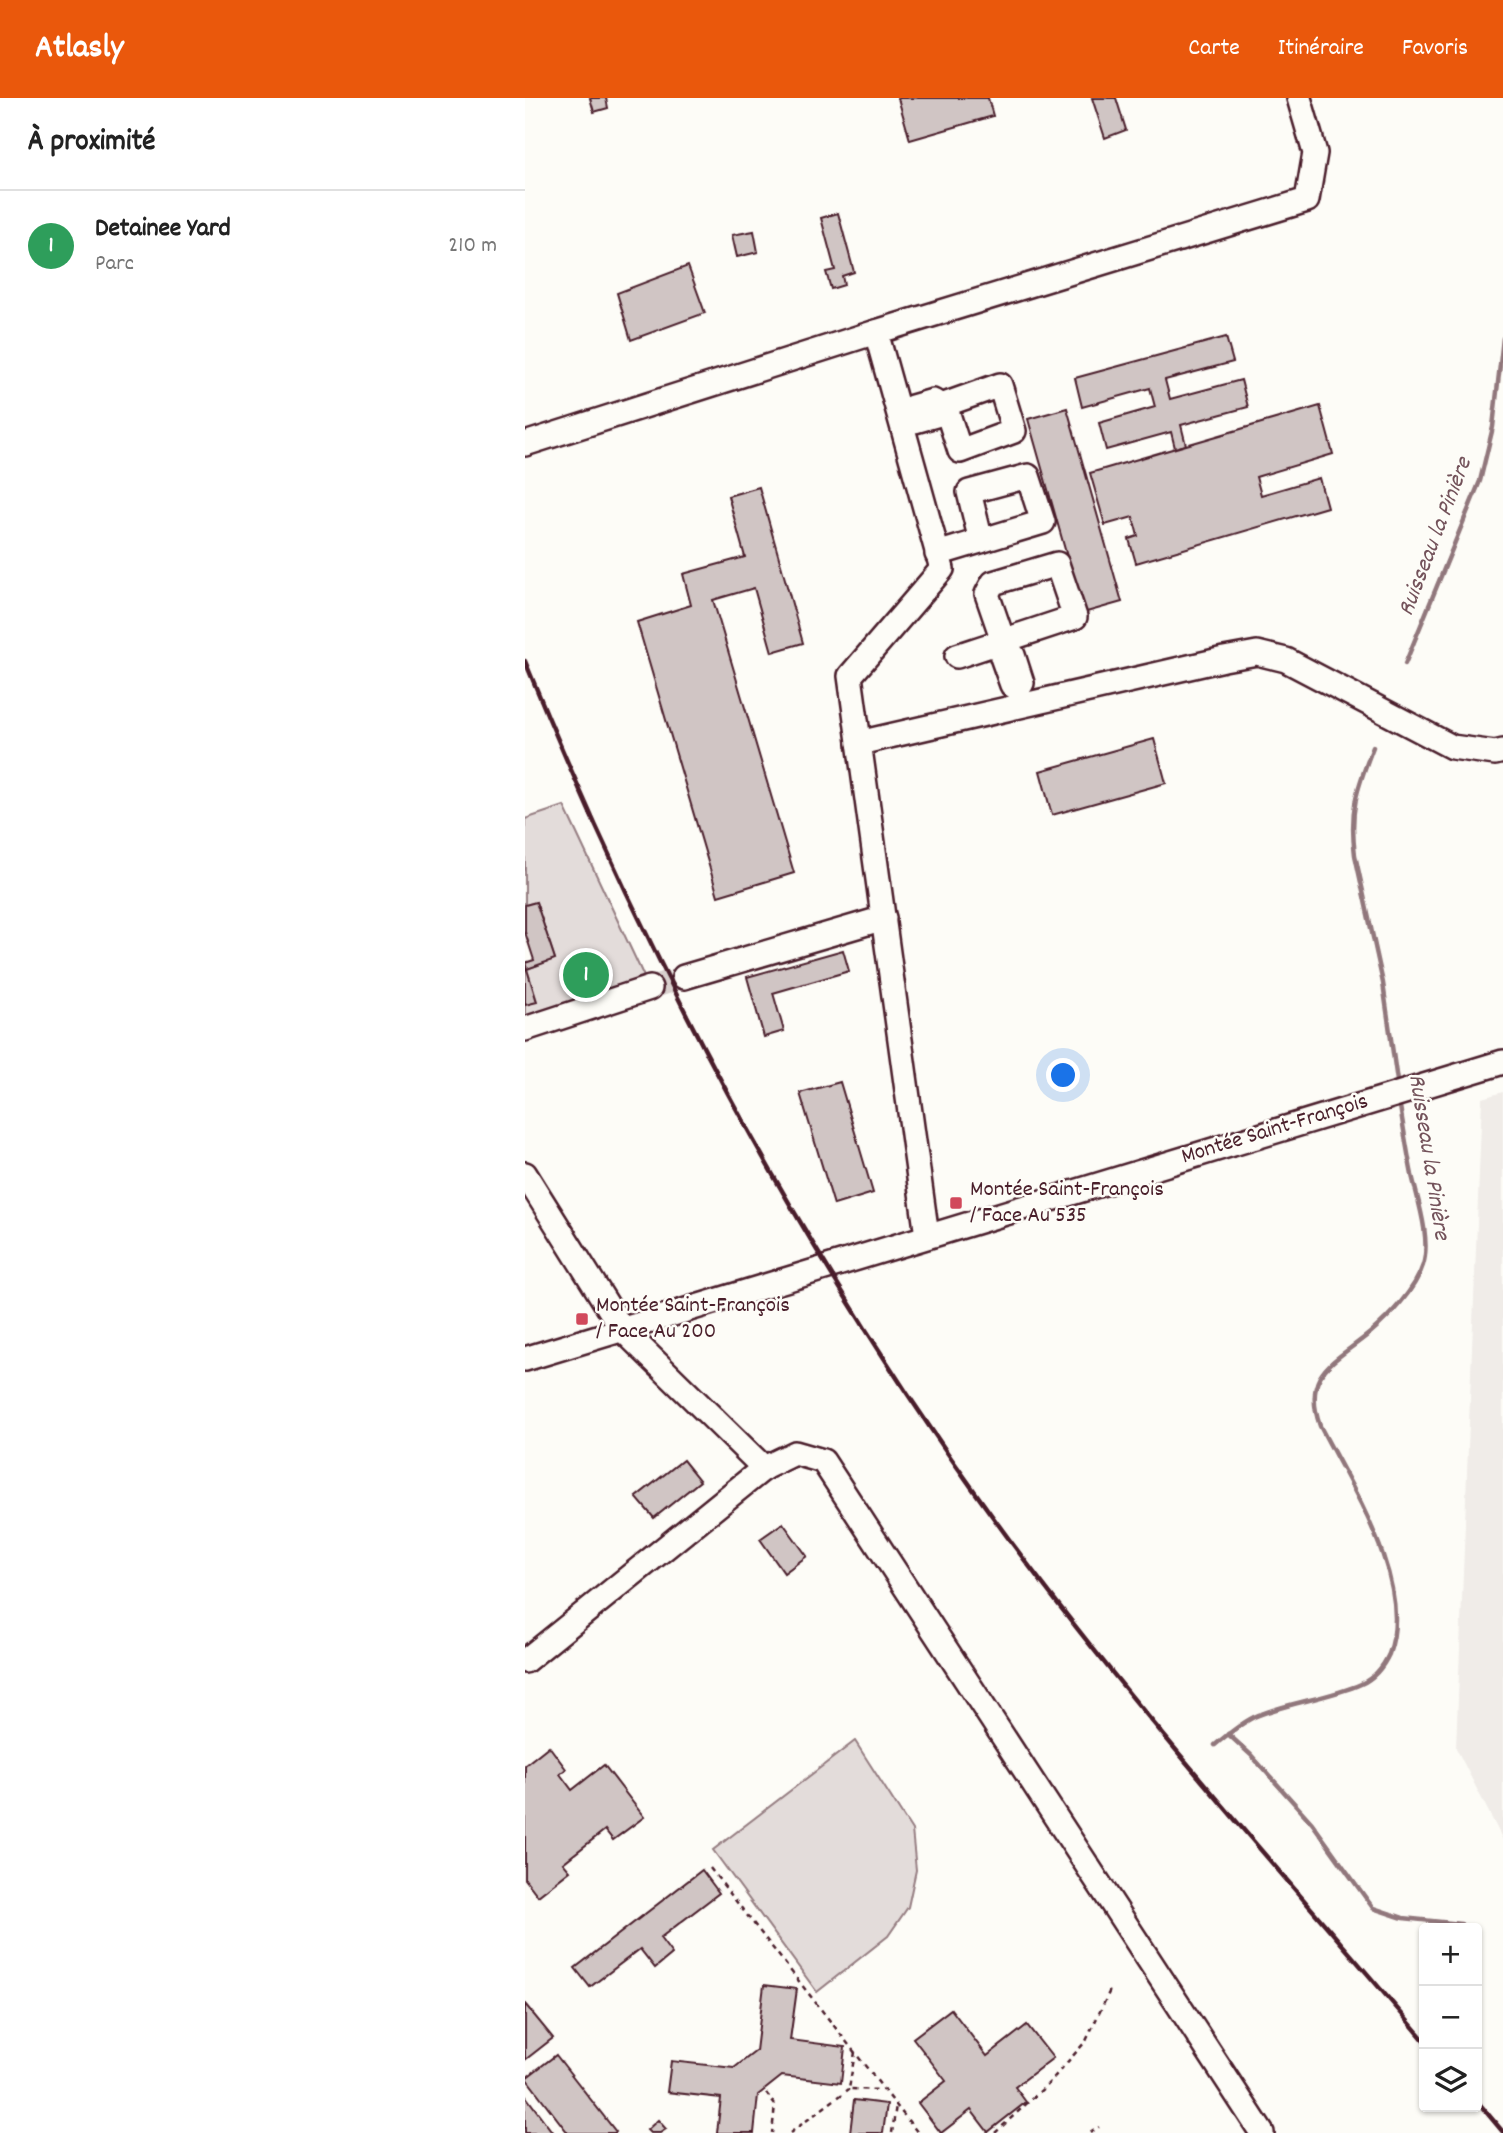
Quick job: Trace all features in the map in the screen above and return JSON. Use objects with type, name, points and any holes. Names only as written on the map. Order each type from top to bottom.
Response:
[{"type":"street","points":[[525,444],[876,332],[1307,200],[1315,153],[1299,98]]},
{"type":"street","points":[[876,332],[904,418],[942,569],[850,676],[927,1236]]},
{"type":"street","points":[[904,418],[912,407],[933,401],[943,405]]},
{"type":"street","points":[[937,554],[981,541]]},
{"type":"street","points":[[957,656],[1005,644],[1002,657],[1012,685],[1020,697]]},
{"type":"street","points":[[859,743],[1020,697],[1257,653],[1286,660],[1453,747],[1503,751]]},
{"type":"street","points":[[684,977],[884,918]]},
{"type":"street","points":[[525,1029],[650,988]]},
{"type":"street","name":"Montée Saint-François","points":[[525,1359],[1364,1102],[1503,1062]]},
{"type":"street","points":[[525,1174],[622,1329],[764,1468]]},
{"type":"street","points":[[525,1661],[764,1468],[795,1453],[823,1461],[1262,2133]]},
{"type":"path","points":[[710,1868],[918,2133]]},
{"type":"path","points":[[995,2133],[1049,2083],[1086,2041],[1111,1988]]},
{"type":"path","points":[[849,2089],[855,2052]]},
{"type":"path","points":[[790,2133],[849,2089],[885,2090]]},
{"type":"path","points":[[766,2093],[775,2105],[772,2133]]},
{"type":"path","points":[[892,2133],[896,2104]]},
{"type":"path","points":[[1090,2133],[1099,2127]]},
{"type":"shaded area","points":[[564,806],[646,981],[525,1018],[525,1005],[537,1001],[527,969],[555,959],[536,902],[525,905],[525,819]]},
{"type":"shaded area","points":[[1503,1092],[1503,1840],[1456,1748],[1482,1098]]},
{"type":"shaded area","points":[[855,1741],[912,1830],[916,1870],[908,1907],[888,1936],[817,1992],[713,1850]]},
{"type":"building","points":[[590,98],[606,98],[608,108],[594,112]]},
{"type":"building","points":[[898,98],[988,98],[993,116],[910,140]]},
{"type":"building","points":[[1092,98],[1116,98],[1126,130],[1105,138]]},
{"type":"building","points":[[838,213],[854,272],[842,276],[844,285],[831,289],[826,272],[835,270],[821,218]]},
{"type":"building","points":[[754,231],[758,252],[737,257],[732,235]]},
{"type":"building","points":[[688,266],[705,313],[631,340],[617,293]]},
{"type":"building","points":[[1226,337],[1233,362],[1165,380],[1170,399],[1241,380],[1248,407],[1181,425],[1186,445],[1175,448],[1171,432],[1106,450],[1099,423],[1155,407],[1150,388],[1082,407],[1075,378]]},
{"type":"building","points":[[1320,406],[1333,454],[1256,477],[1261,495],[1319,478],[1327,507],[1136,563],[1129,539],[1138,536],[1133,517],[1105,525],[1090,473]]},
{"type":"building","points":[[1067,408],[1122,602],[1083,613],[1028,419]]},
{"type":"building","points":[[759,487],[803,643],[772,652],[754,588],[713,600],[794,873],[718,896],[637,622],[691,605],[683,574],[745,557],[728,496]]},
{"type":"building","points":[[1154,739],[1166,783],[1052,815],[1040,771]]},
{"type":"building","points":[[536,902],[555,959],[527,969],[525,963],[534,960],[525,932],[525,905]]},
{"type":"building","points":[[843,950],[849,971],[773,993],[784,1031],[764,1037],[747,977]]},
{"type":"building","points":[[525,963],[537,1002],[525,1005]]},
{"type":"building","points":[[840,1082],[873,1193],[834,1205],[800,1093]]},
{"type":"building","points":[[683,1460],[700,1481],[654,1518],[636,1497]]},
{"type":"building","points":[[783,1523],[807,1556],[784,1573],[760,1539]]},
{"type":"building","points":[[549,1746],[566,1769],[560,1774],[572,1790],[604,1765],[644,1817],[613,1840],[605,1830],[563,1863],[570,1871],[538,1896],[525,1879],[525,1765]]},
{"type":"building","points":[[702,1870],[719,1893],[660,1938],[672,1954],[655,1968],[640,1949],[590,1987],[575,1968]]},
{"type":"building","points":[[764,1985],[797,1989],[790,2040],[845,2047],[841,2083],[782,2076],[758,2095],[754,2133],[717,2133],[721,2098],[667,2092],[671,2061],[734,2068],[756,2051]]},
{"type":"building","points":[[525,2004],[553,2038],[525,2060]]},
{"type":"building","points":[[951,2009],[987,2056],[1027,2025],[1053,2058],[1015,2087],[1026,2102],[988,2132],[971,2110],[941,2133],[918,2103],[946,2081],[913,2038]]},
{"type":"building","points":[[556,2055],[615,2133],[568,2133],[526,2078]]},
{"type":"building","points":[[525,2095],[553,2133],[525,2133]]},
{"type":"building","points":[[854,2100],[887,2104],[883,2133],[850,2133]]},
{"type":"building","points":[[658,2120],[666,2129],[660,2133],[650,2133],[647,2130]]},
{"type":"waterway","name":"Ruisseau la Pinière","points":[[1405,664],[1480,481],[1493,427],[1503,338]]},
{"type":"waterway","name":"Ruisseau la Pinière","points":[[1373,747],[1356,800],[1353,839],[1383,983],[1398,1088]]},
{"type":"waterway","name":"Ruisseau la Pinière","points":[[1215,1745],[1254,1717],[1361,1684],[1378,1672],[1389,1654],[1395,1627],[1394,1597],[1387,1567],[1362,1506],[1320,1426],[1315,1408],[1315,1393],[1318,1380],[1325,1370],[1393,1311],[1414,1284],[1423,1265],[1425,1232],[1399,1100]]},
{"type":"waterway","points":[[1228,1734],[1251,1755],[1312,1823],[1373,1908],[1403,1918],[1451,1923]]},
{"type":"tunnel","points":[[650,988],[684,977]]},
{"type":"railway","points":[[525,661],[623,886],[734,1105],[794,1212],[925,1420],[995,1520],[1097,1654],[1419,2034]]},
{"type":"railway","points":[[1482,2107],[1503,2132]]},
{"type":"place","name":"Detainee Yard","points":[[586,975]]},
{"type":"place","name":"Montée Saint-François / Face Au 535","points":[[956,1203]]},
{"type":"place","name":"Montée Saint-François / Face Au 200","points":[[582,1319]]}]
